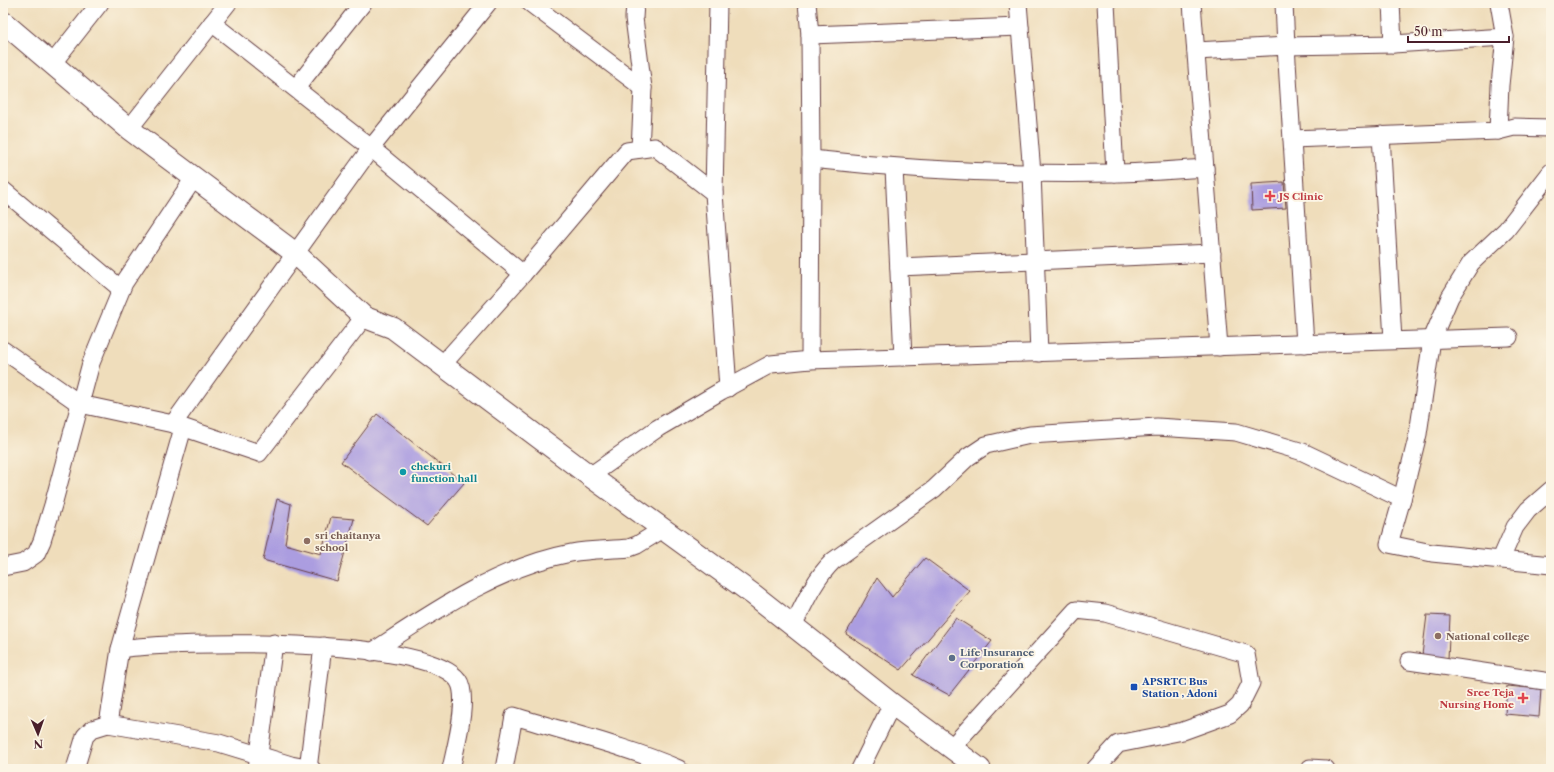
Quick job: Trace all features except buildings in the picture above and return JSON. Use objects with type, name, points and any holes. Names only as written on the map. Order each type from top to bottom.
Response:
[{"type":"main road","points":[[3,22],[129,130],[295,253],[364,317],[393,328],[590,476],[754,595],[892,704],[980,769]]},
{"type":"street","points":[[52,64],[100,3]]},
{"type":"street","points":[[129,130],[228,3]]},
{"type":"street","points":[[296,88],[363,3]]},
{"type":"street","points":[[108,724],[120,649],[178,426],[295,253],[371,148],[488,3]]},
{"type":"street","points":[[530,3],[643,88]]},
{"type":"street","points":[[635,3],[634,18],[643,88],[640,149]]},
{"type":"street","points":[[718,3],[714,193],[728,388]]},
{"type":"street","points":[[807,3],[810,35],[810,360]]},
{"type":"street","points":[[1018,3],[1032,173],[1040,353]]},
{"type":"street","points":[[1106,3],[1115,173]]},
{"type":"street","points":[[1192,3],[1219,347]]},
{"type":"street","points":[[1284,3],[1305,344]]},
{"type":"street","points":[[1391,3],[1394,44]]},
{"type":"street","points":[[1498,131],[1504,38],[1499,3]]},
{"type":"street","points":[[212,22],[371,148],[523,274]]},
{"type":"street","points":[[810,35],[1020,27]]},
{"type":"street","points":[[1196,50],[1286,46],[1394,44],[1504,38]]},
{"type":"street","points":[[1292,139],[1498,131],[1514,127],[1551,128]]},
{"type":"street","points":[[1381,135],[1393,340]]},
{"type":"street","points":[[442,365],[523,274],[627,151],[655,146],[714,193]]},
{"type":"street","points":[[811,159],[894,168],[1032,173],[1115,173],[1205,168]]},
{"type":"street","points":[[894,168],[903,357]]},
{"type":"street","points":[[1551,172],[1506,230],[1471,263],[1450,297],[1432,339],[1418,434],[1389,544],[1432,553],[1551,565]]},
{"type":"street","points":[[3,566],[23,563],[36,554],[39,548],[53,505],[91,363],[121,289],[194,178]]},
{"type":"street","points":[[3,190],[121,289]]},
{"type":"street","points":[[899,267],[1212,253]]},
{"type":"street","points":[[3,350],[80,404],[178,426],[259,453],[364,317]]},
{"type":"street","points":[[590,476],[658,428],[771,364],[810,360],[1509,337]]},
{"type":"street","points":[[794,626],[810,590],[822,572],[833,561],[934,489],[968,457],[986,446],[1030,434],[1157,427],[1236,432],[1303,452],[1402,499]]},
{"type":"street","points":[[1501,559],[1515,527],[1528,510],[1551,490]]},
{"type":"street","points":[[372,652],[423,618],[491,580],[535,562],[571,553],[629,548],[663,529]]},
{"type":"street","points":[[951,748],[1076,610],[1105,613],[1246,654],[1251,683],[1240,705],[1230,714],[1183,731],[1118,744],[1095,769]]},
{"type":"street","points":[[120,649],[148,645],[274,643],[323,646],[372,652],[424,661],[443,669],[458,680],[462,692],[461,724],[451,769]]},
{"type":"street","points":[[258,762],[274,643]]},
{"type":"street","points":[[75,769],[85,736],[92,729],[108,724],[219,743],[258,762],[309,769],[323,646]]},
{"type":"street","points":[[1409,661],[1551,682]]},
{"type":"street","points":[[860,769],[892,704]]},
{"type":"street","points":[[504,769],[514,716],[591,738],[658,760],[679,769]]},
{"type":"place","name":"JS Clinic","points":[[1270,196]]},
{"type":"place","name":"chekuri function hall","points":[[403,472]]},
{"type":"place","name":"sri chaitanya school","points":[[307,541]]},
{"type":"place","name":"National college","points":[[1438,636]]},
{"type":"place","name":"Life Insurance Corporation","points":[[952,658]]},
{"type":"place","name":"APSRTC Bus Station , Adoni","points":[[1134,687]]},
{"type":"place","name":"Sree Teja Nursing Home","points":[[1523,698]]}]
